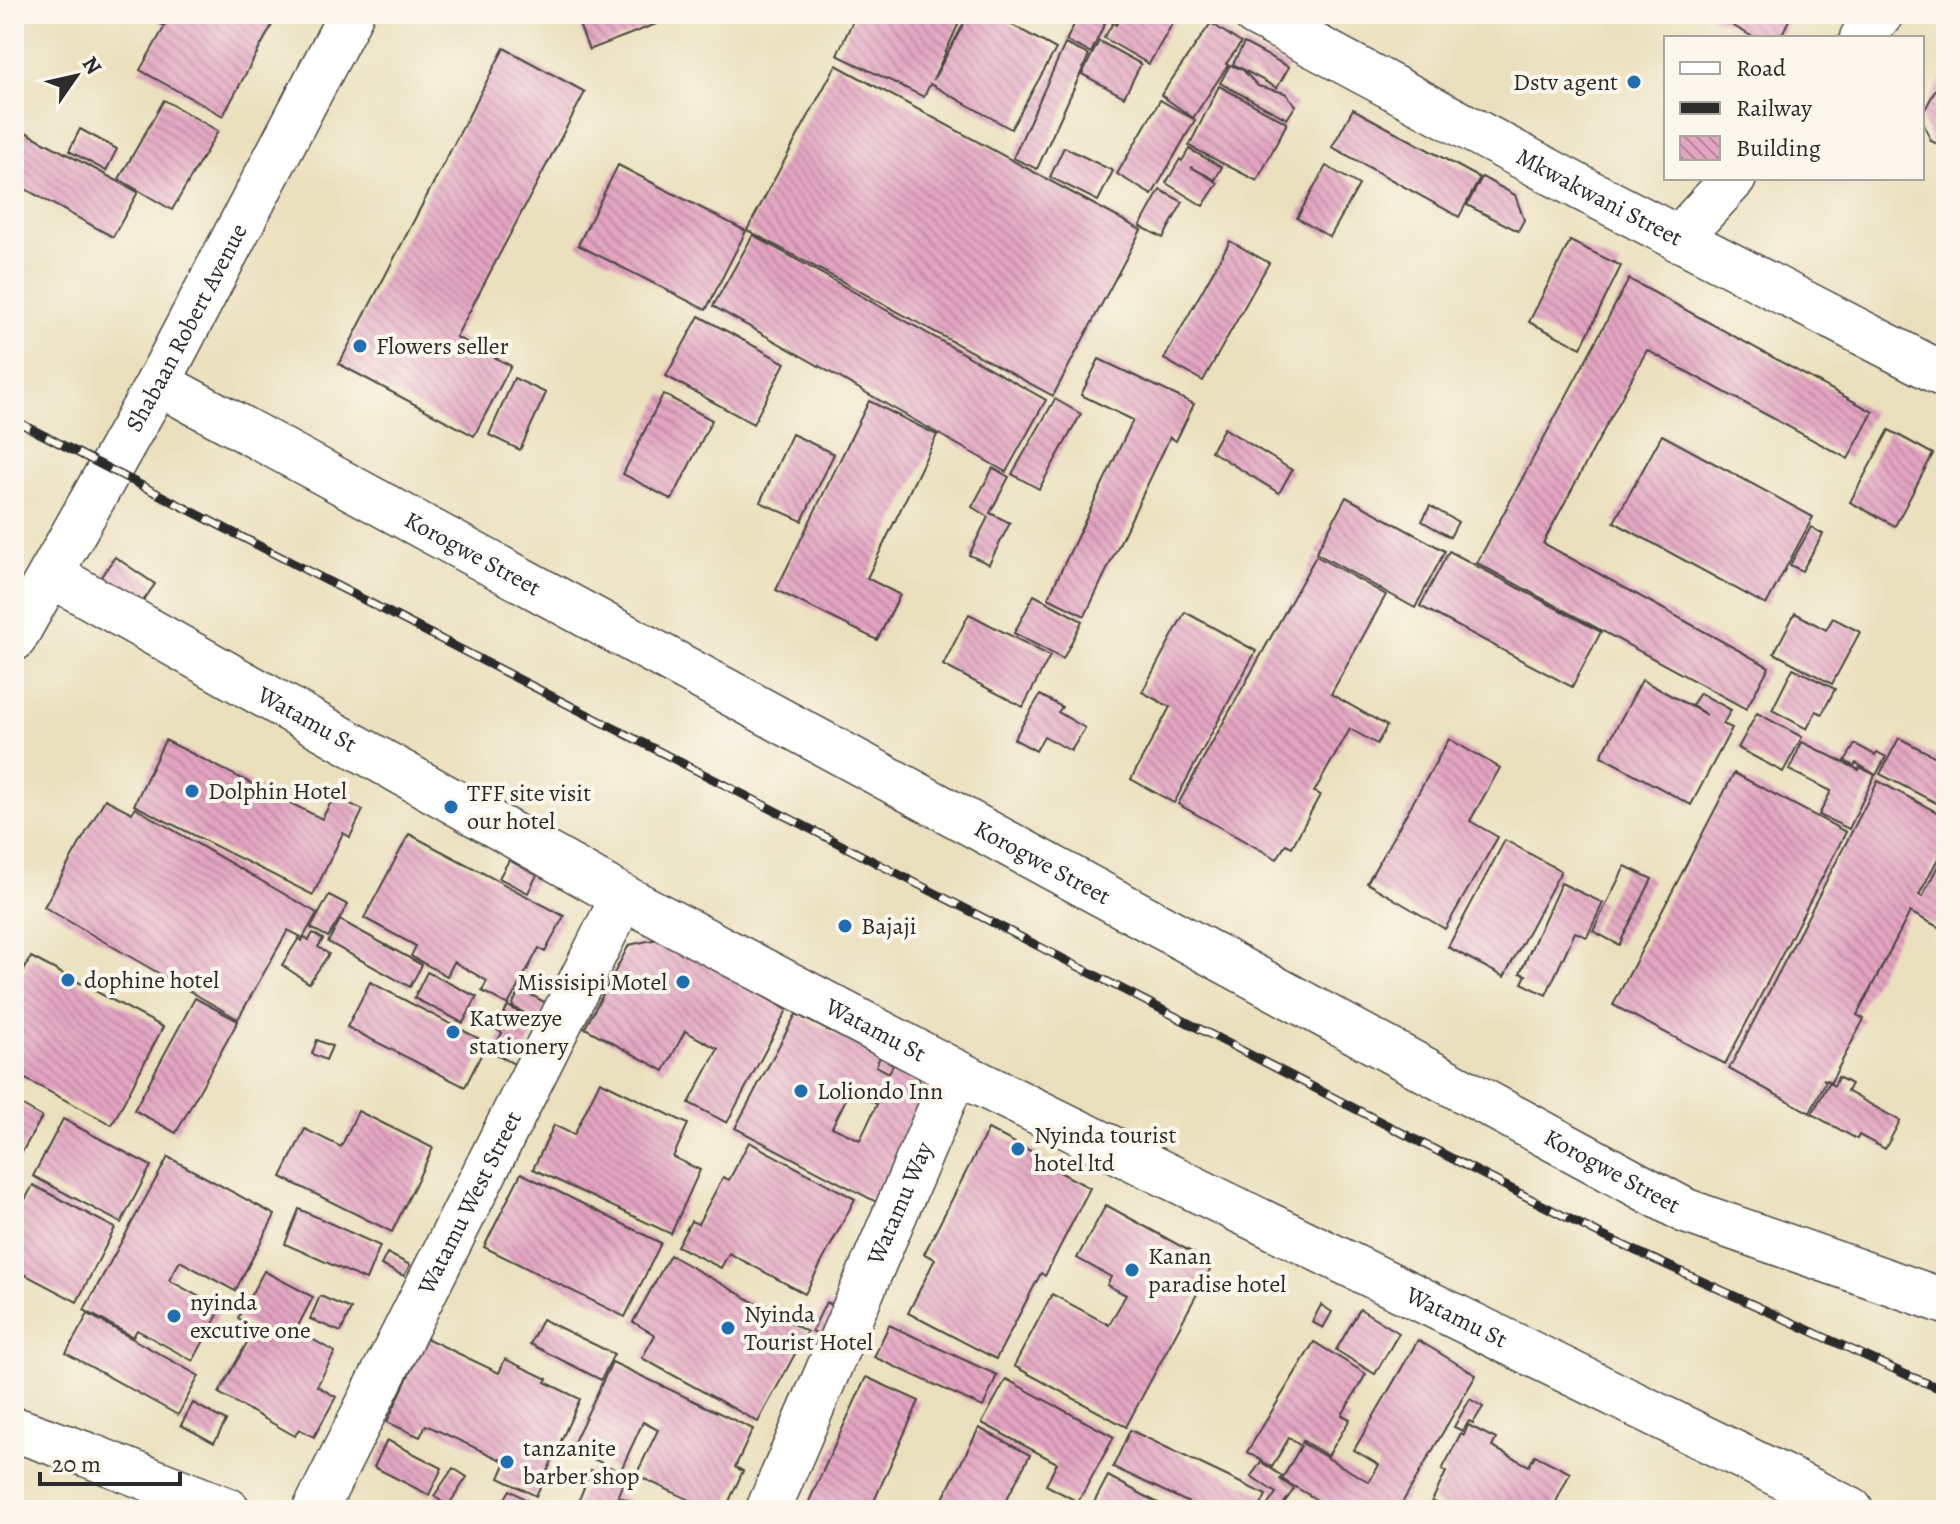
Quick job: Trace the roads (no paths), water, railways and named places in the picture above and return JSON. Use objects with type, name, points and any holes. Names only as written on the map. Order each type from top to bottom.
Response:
[{"type":"street","name":"Shabaan Robert Avenue","points":[[14,639],[158,383],[351,14]]},
{"type":"street","name":"Mkwakwani Street","points":[[1255,14],[1678,239],[1946,376]]},
{"type":"street","points":[[1864,36],[1881,14]]},
{"type":"street","points":[[1678,239],[1732,180]]},
{"type":"street","name":"Korogwe Street","points":[[158,383],[1686,1211],[1946,1302]]},
{"type":"street","name":"Watamu St","points":[[51,575],[623,897],[956,1072],[1851,1510]]},
{"type":"street","name":"Watamu West Street","points":[[315,1510],[623,897]]},
{"type":"street","name":"Watamu Way","points":[[768,1510],[956,1072]]},
{"type":"street","points":[[14,1429],[228,1510]]},
{"type":"railway","points":[[14,420],[1601,1235],[1946,1391]]},
{"type":"place","name":"Dstv agent","points":[[1634,82]]},
{"type":"place","name":"Flowers seller","points":[[360,346]]},
{"type":"place","name":"Dolphin Hotel","points":[[192,791]]},
{"type":"place","name":"TFF site visit our hotel","points":[[451,807]]},
{"type":"place","name":"Bajaji","points":[[845,926]]},
{"type":"place","name":"dophine hotel","points":[[68,980]]},
{"type":"place","name":"Missisipi Motel","points":[[683,982]]},
{"type":"place","name":"Katwezye stationery","points":[[453,1032]]},
{"type":"place","name":"Loliondo Inn","points":[[801,1091]]},
{"type":"place","name":"Nyinda tourist hotel ltd","points":[[1018,1149]]},
{"type":"place","name":"Kanan paradise hotel","points":[[1132,1270]]},
{"type":"place","name":"nyinda excutive one","points":[[174,1316]]},
{"type":"place","name":"Nyinda Tourist Hotel","points":[[728,1328]]},
{"type":"place","name":"tanzanite barber shop","points":[[507,1462]]}]
